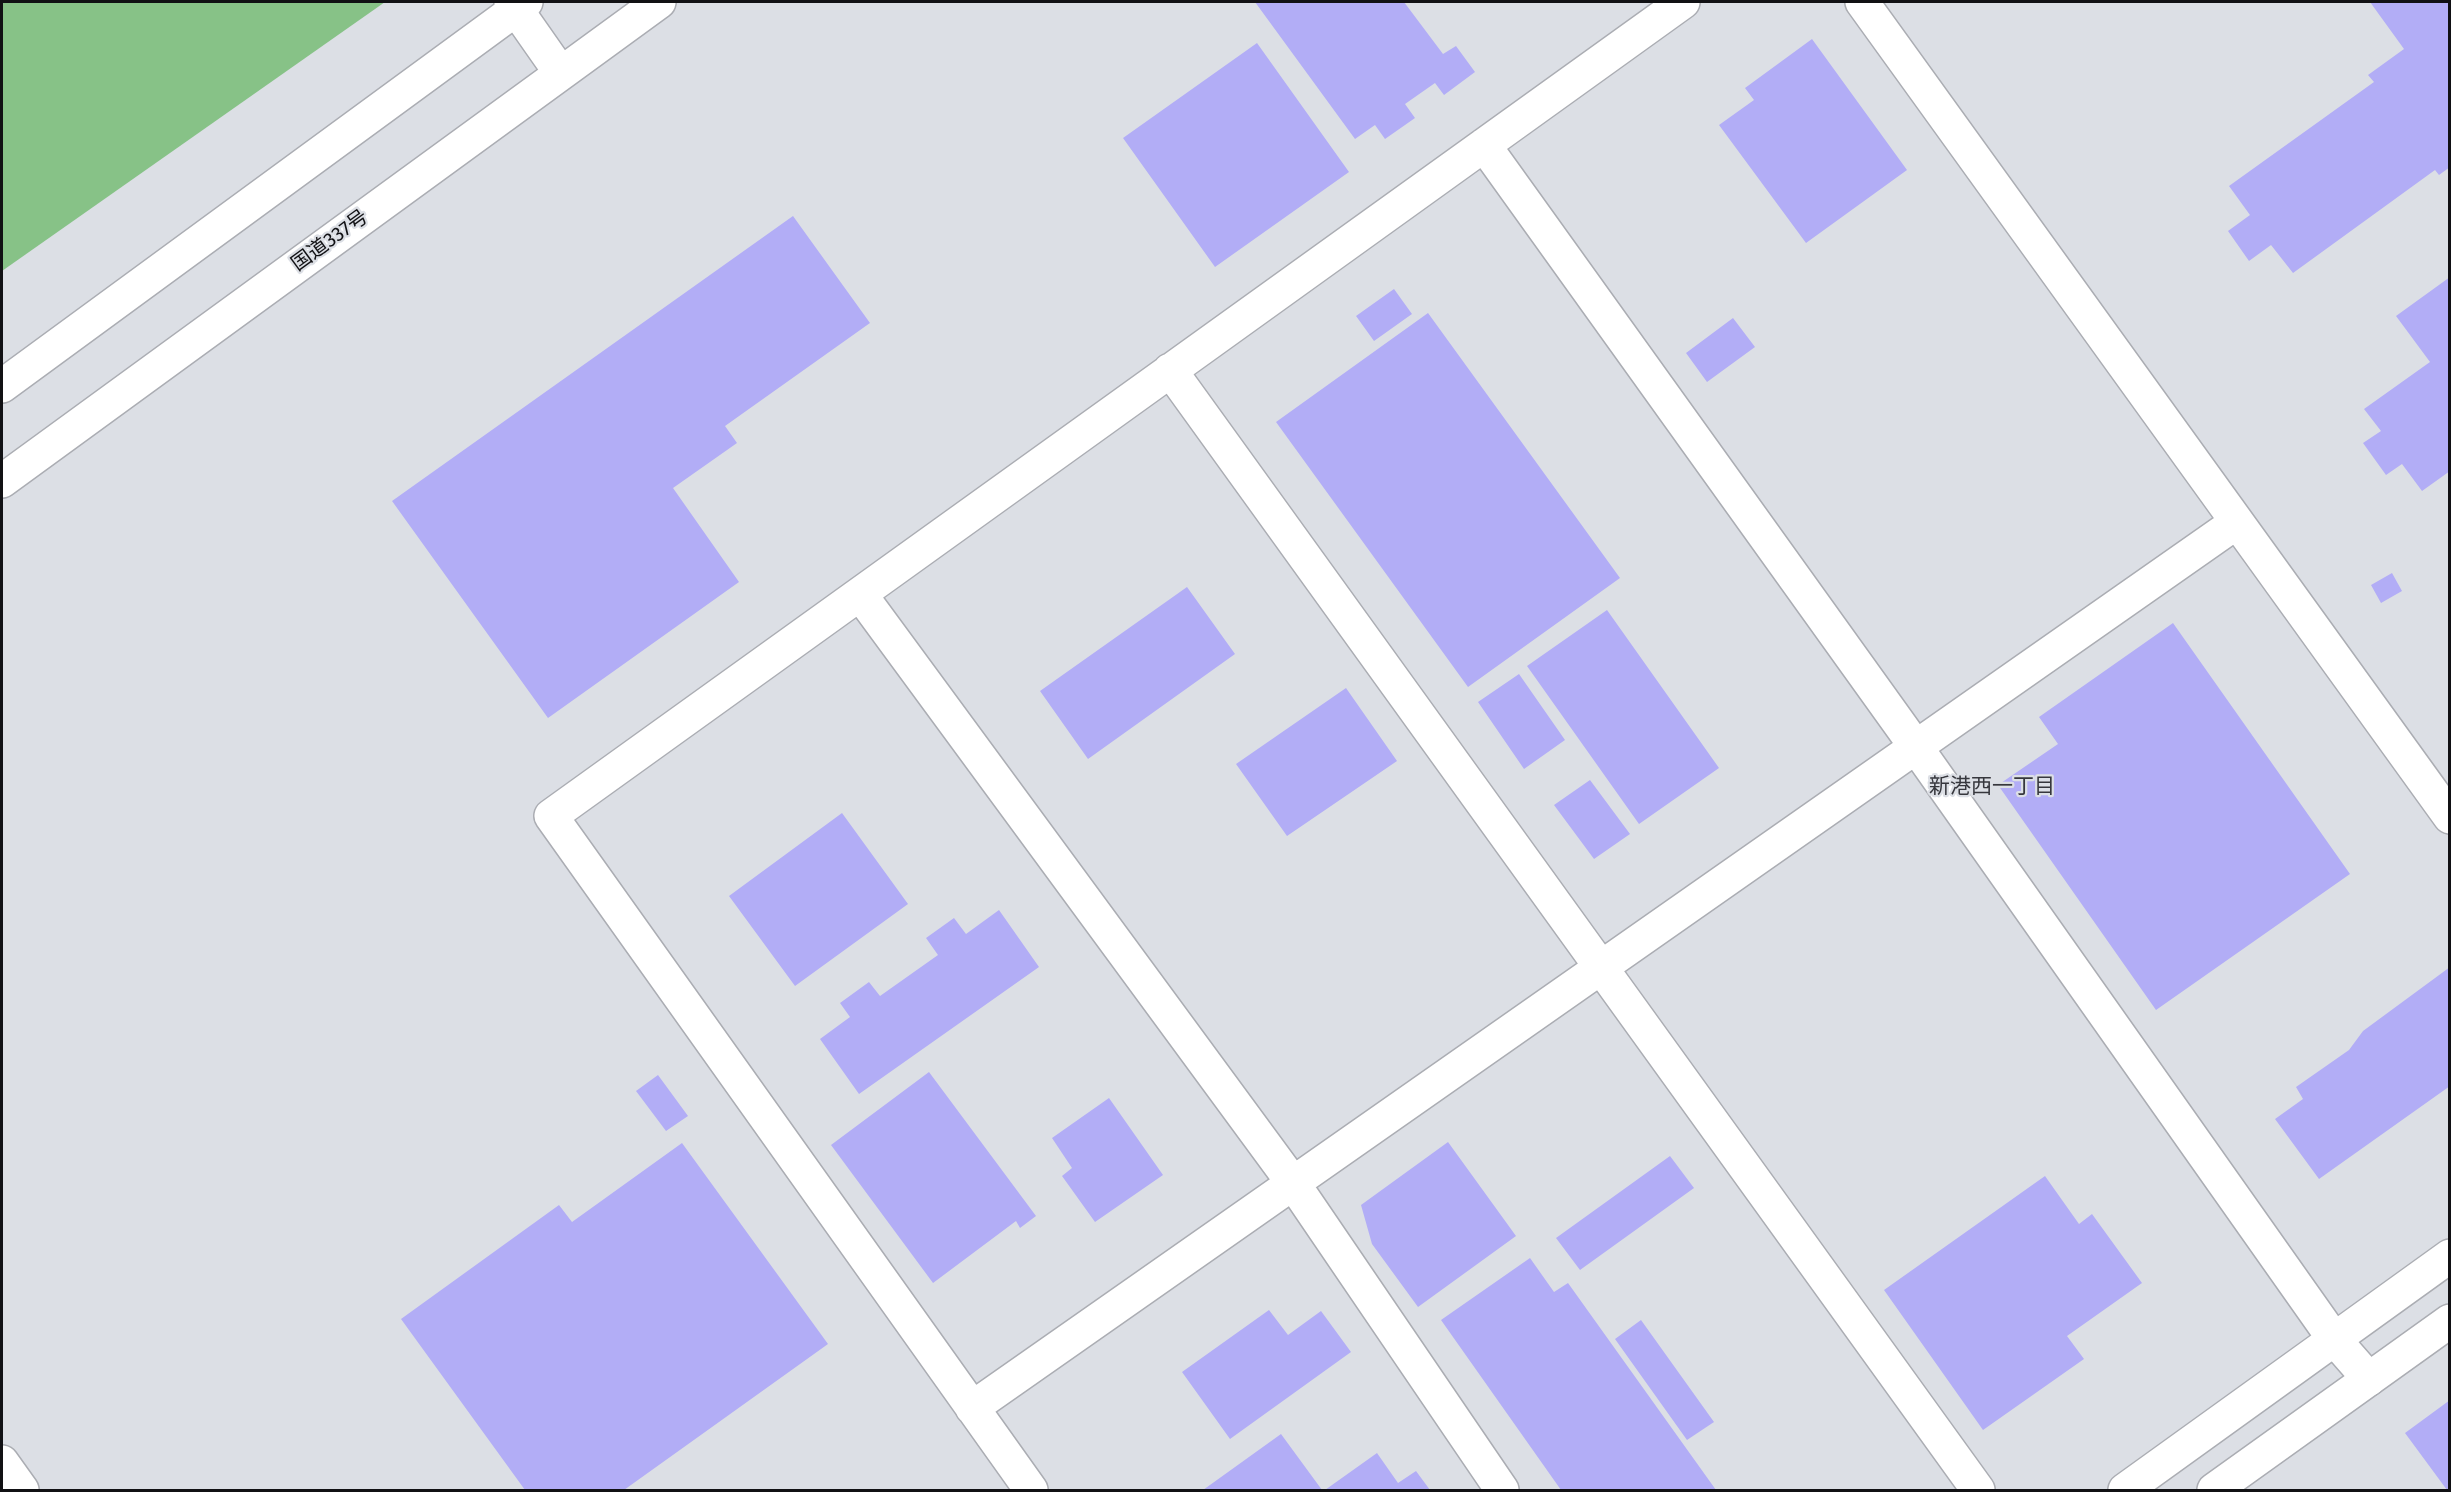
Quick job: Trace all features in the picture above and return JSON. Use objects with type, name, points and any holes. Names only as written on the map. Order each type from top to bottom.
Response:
[{"type":"main road","name":"国道337号","points":[[2,481],[659,2]]},
{"type":"main road","points":[[1031,1491],[551,816],[1683,2]]},
{"type":"main road","points":[[1862,2],[2450,817]]},
{"type":"main road","points":[[2,386],[517,4],[560,72]]},
{"type":"main road","points":[[1484,145],[1916,747],[2334,1339],[2369,1379]]},
{"type":"main road","points":[[1170,370],[1978,1491]]},
{"type":"main road","points":[[972,1408],[2237,522]]},
{"type":"main road","points":[[860,594],[1293,1183],[1502,1491]]},
{"type":"main road","points":[[2124,1491],[2450,1256]]},
{"type":"main road","points":[[2214,1491],[2450,1321]]},
{"type":"main road","points":[[2,1462],[22,1491]]},
{"type":"green space","points":[[2,2],[385,2],[2,271]]},
{"type":"building","points":[[1255,2],[1404,2],[1443,54],[1456,46],[1475,72],[1444,95],[1435,83],[1405,104],[1415,118],[1385,139],[1375,125],[1355,139]]},
{"type":"building","points":[[2370,2],[2450,2],[2450,167],[2439,175],[2435,170],[2293,273],[2271,245],[2249,261],[2228,231],[2250,215],[2229,186],[2374,82],[2368,75],[2404,49]]},
{"type":"building","points":[[1812,39],[1907,170],[1806,243],[1719,125],[1754,100],[1745,88]]},
{"type":"building","points":[[1257,43],[1349,172],[1215,267],[1123,138]]},
{"type":"building","points":[[793,216],[870,323],[725,426],[737,443],[673,488],[739,582],[548,718],[392,501]]},
{"type":"building","points":[[2450,277],[2450,471],[2422,491],[2402,464],[2386,475],[2363,443],[2381,431],[2364,409],[2430,362],[2396,316]]},
{"type":"building","points":[[1394,289],[1412,314],[1374,341],[1356,316]]},
{"type":"building","points":[[1428,313],[1620,578],[1468,687],[1276,422]]},
{"type":"building","points":[[1733,318],[1755,347],[1707,382],[1686,353]]},
{"type":"building","points":[[2392,573],[2402,591],[2381,603],[2371,585]]},
{"type":"building","points":[[1187,587],[1235,654],[1088,759],[1040,691]]},
{"type":"building","points":[[1607,610],[1719,768],[1639,824],[1527,666]]},
{"type":"building","points":[[2173,623],[2350,874],[2156,1010],[1998,785],[2058,744],[2039,717]]},
{"type":"building","points":[[1519,674],[1565,740],[1524,769],[1478,702]]},
{"type":"building","points":[[1346,688],[1397,761],[1287,836],[1236,764]]},
{"type":"building","points":[[1590,780],[1630,834],[1594,859],[1554,805]]},
{"type":"building","points":[[842,813],[908,904],[795,986],[729,896]]},
{"type":"building","points":[[999,910],[1039,967],[859,1094],[820,1039],[850,1017],[840,1003],[869,982],[880,996],[938,955],[926,938],[954,918],[966,934]]},
{"type":"building","points":[[2450,967],[2450,1086],[2319,1179],[2275,1119],[2303,1099],[2296,1087],[2349,1050],[2363,1031]]},
{"type":"building","points":[[929,1072],[1036,1216],[1020,1228],[1016,1221],[933,1283],[831,1145]]},
{"type":"building","points":[[658,1075],[688,1116],[666,1131],[636,1091]]},
{"type":"building","points":[[1109,1098],[1163,1175],[1095,1222],[1062,1176],[1072,1168],[1052,1138]]},
{"type":"building","points":[[1448,1142],[1516,1236],[1418,1307],[1372,1244],[1361,1205]]},
{"type":"building","points":[[682,1143],[828,1344],[624,1490],[525,1490],[401,1319],[559,1205],[572,1222]]},
{"type":"building","points":[[1670,1156],[1694,1188],[1580,1270],[1556,1238]]},
{"type":"building","points":[[2045,1176],[2079,1224],[2092,1214],[2142,1283],[2067,1336],[2084,1359],[1983,1430],[1884,1290]]},
{"type":"building","points":[[1530,1258],[1554,1292],[1568,1283],[1716,1490],[1561,1490],[1441,1320]]},
{"type":"building","points":[[1269,1310],[1288,1335],[1321,1311],[1351,1352],[1230,1439],[1182,1372]]},
{"type":"building","points":[[1641,1320],[1714,1422],[1687,1440],[1615,1339]]},
{"type":"building","points":[[2450,1400],[2450,1490],[2447,1490],[2405,1433]]},
{"type":"building","points":[[1281,1434],[1322,1490],[1203,1490]]},
{"type":"building","points":[[1377,1453],[1398,1483],[1416,1471],[1430,1490],[1325,1490]]},
{"type":"district","name":"新港西一丁目","points":[[1992,787]]}]
